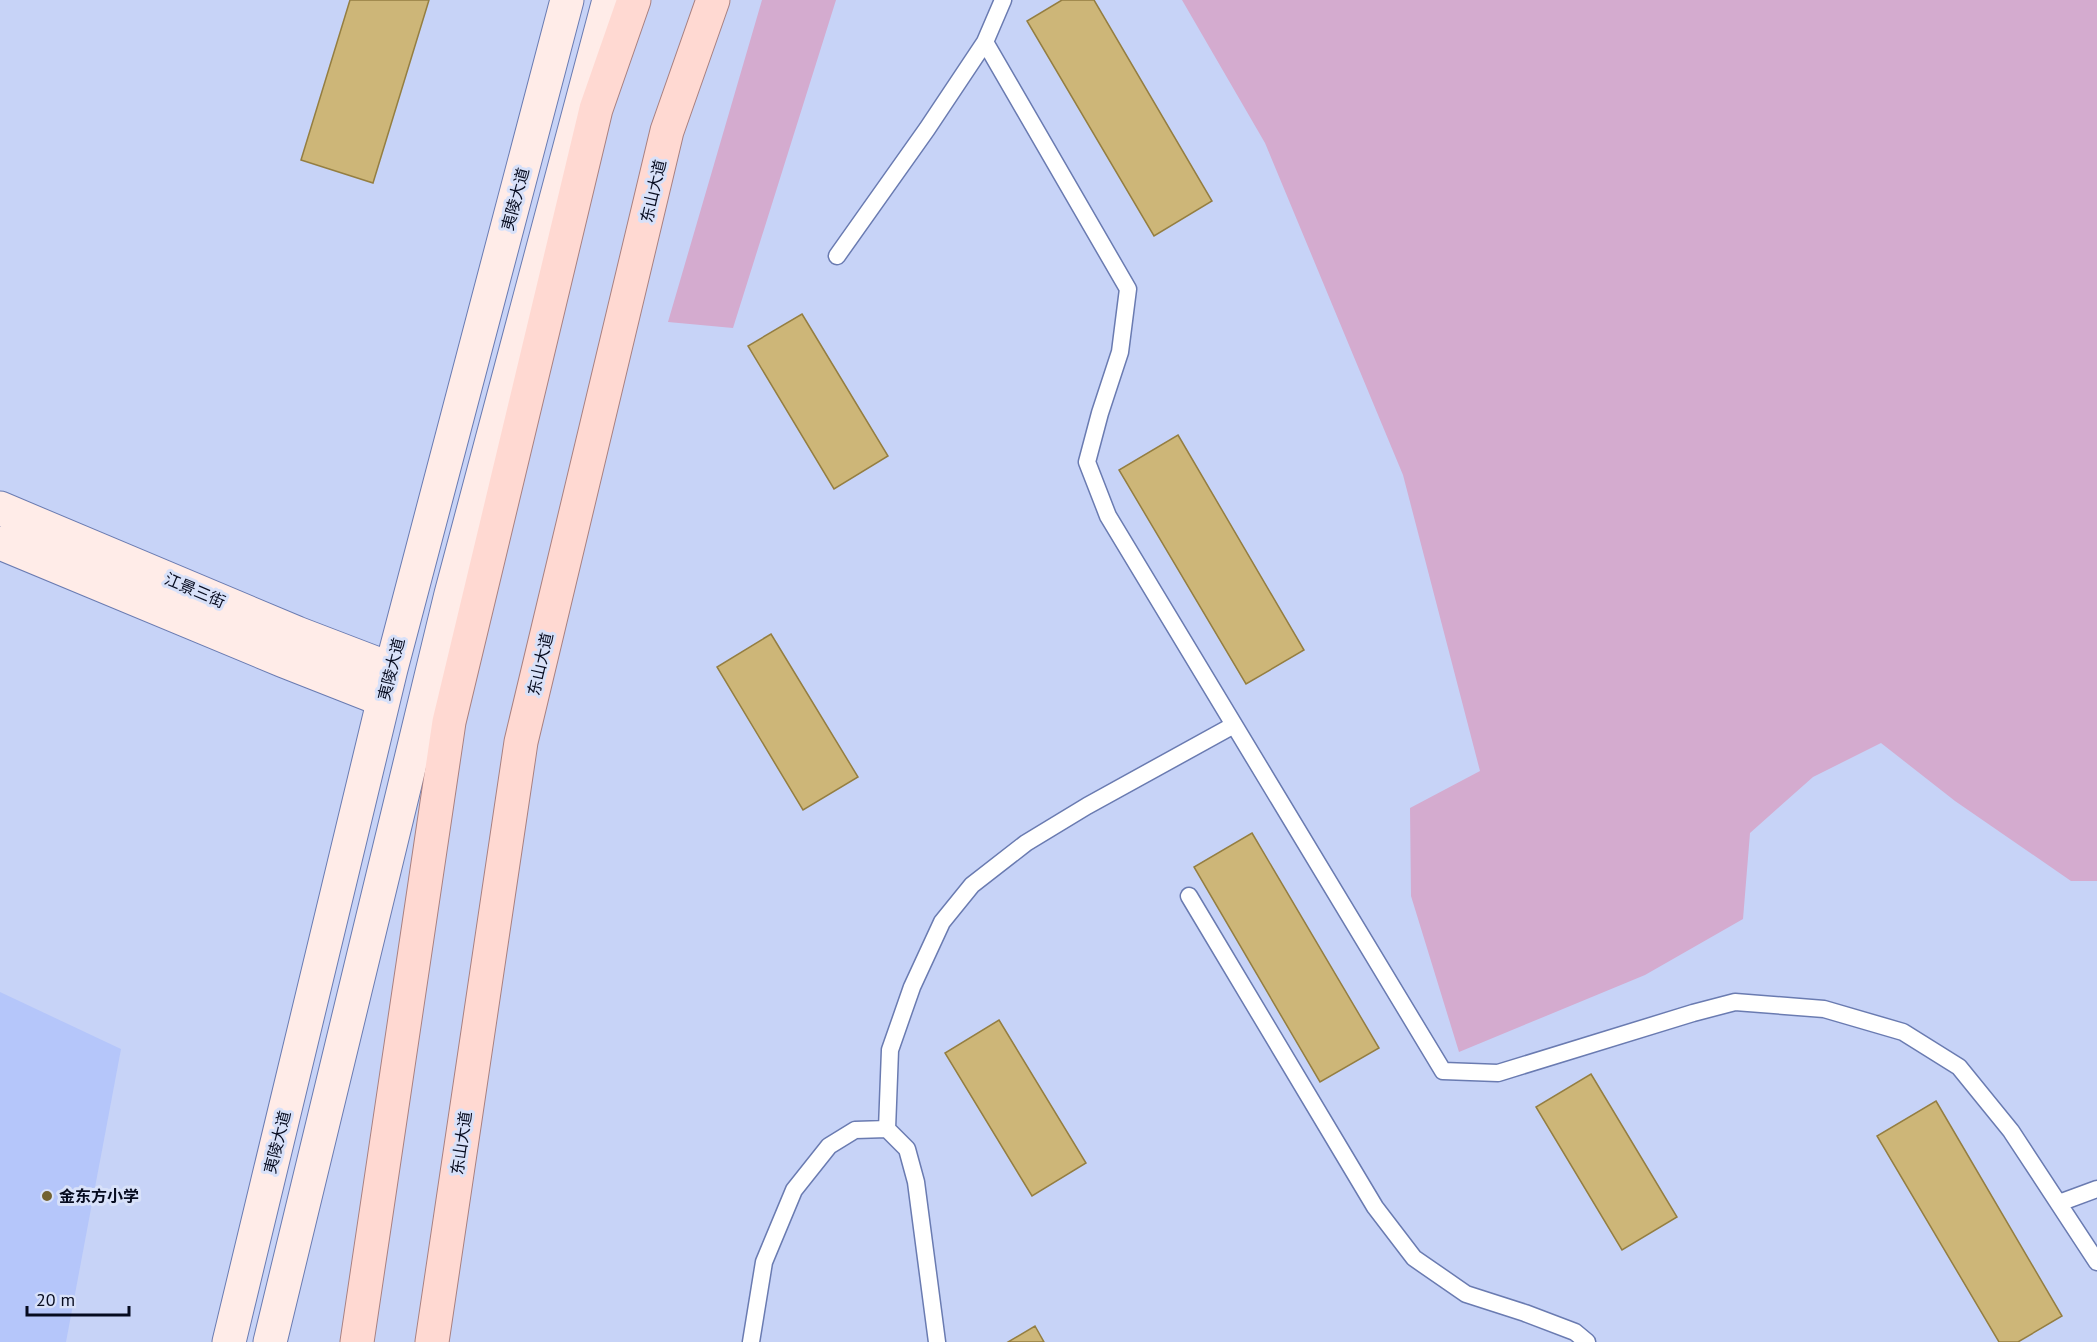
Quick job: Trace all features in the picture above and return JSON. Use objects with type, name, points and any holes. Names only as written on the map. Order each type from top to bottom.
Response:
[{"type":"main road","name":"夷陵大道","points":[[229,1342],[383,700],[567,0]]},
{"type":"main road","points":[[270,1342],[451,594],[609,0]]},
{"type":"main road","points":[[357,1342],[449,722],[596,109],[634,0]]},
{"type":"main road","name":"东山大道","points":[[432,1342],[521,742],[667,132],[713,0]]},
{"type":"main road","name":"江景三街","points":[[0,508],[286,628],[391,669]]},
{"type":"main road","name":"江景三街","points":[[0,543],[383,700]]},
{"type":"lane","points":[[837,256],[985,42],[1003,0]]},
{"type":"lane","points":[[985,42],[1128,289],[1120,352],[1087,462],[1108,516],[1443,1071],[1498,1072],[1735,1002],[1824,1009],[1904,1032],[1959,1067],[2011,1131],[2097,1262]]},
{"type":"lane","points":[[887,1129],[890,1050],[912,987],[942,922],[972,885],[1026,843],[1087,806],[1234,725]]},
{"type":"lane","points":[[1189,896],[1375,1207],[1414,1258],[1466,1294],[1526,1313],[1575,1332],[1587,1342]]},
{"type":"lane","points":[[751,1342],[764,1262],[794,1190],[829,1146],[855,1130],[887,1129],[907,1149],[916,1182],[937,1342]]},
{"type":"lane","points":[[2059,1203],[2097,1189]]},
{"type":"shaded area","points":[[762,0],[836,0],[733,328],[668,322]]},
{"type":"shaded area","points":[[1182,0],[2097,0],[2097,881],[2071,881],[1955,801],[1881,743],[1813,777],[1750,833],[1743,919],[1645,975],[1459,1052],[1411,896],[1410,808],[1480,771],[1403,475],[1265,143]]},
{"type":"shaded area","name":"金东方小学","points":[[0,992],[121,1049],[66,1342],[0,1342]]},
{"type":"building","points":[[350,0],[429,0],[373,183],[301,160]]},
{"type":"building","points":[[1062,0],[1094,0],[1212,201],[1154,236],[1027,21]]},
{"type":"building","points":[[802,314],[888,456],[834,489],[748,346]]},
{"type":"building","points":[[1178,435],[1304,650],[1246,684],[1119,470]]},
{"type":"building","points":[[771,634],[858,777],[803,810],[717,667]]},
{"type":"building","points":[[1252,833],[1379,1048],[1320,1082],[1194,867]]},
{"type":"building","points":[[999,1020],[1086,1163],[1032,1196],[945,1053]]},
{"type":"building","points":[[1591,1074],[1677,1217],[1622,1250],[1536,1107]]},
{"type":"building","points":[[1936,1101],[2062,1316],[2018,1342],[1999,1342],[1877,1136]]},
{"type":"building","points":[[1035,1326],[1044,1342],[1008,1342]]},
{"type":"place","name":"金东方小学","points":[[47,1196]]}]
